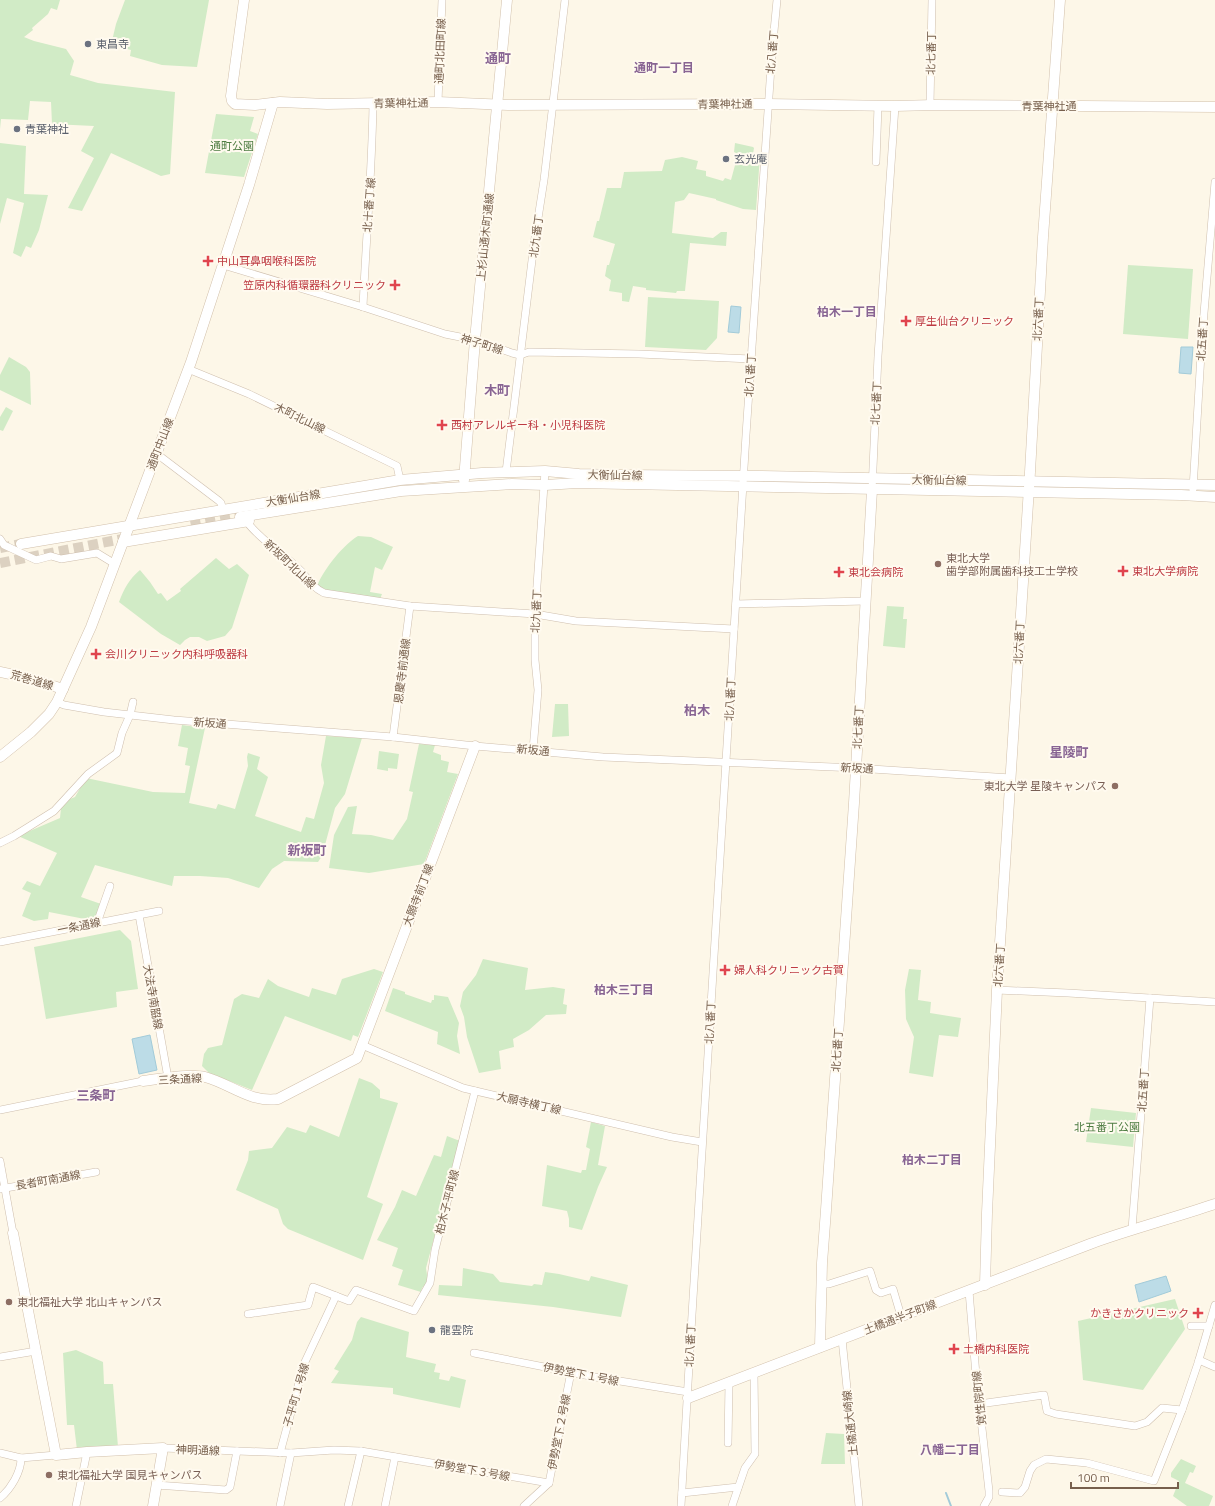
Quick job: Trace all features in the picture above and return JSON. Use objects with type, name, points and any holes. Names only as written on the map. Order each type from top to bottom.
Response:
[{"type":"street","name":"青葉神社通","points":[[244,0],[232,96],[232,101],[235,104],[374,104],[438,102],[498,105],[768,104],[878,106],[1215,107]]},
{"type":"street","name":"通町北田町線","points":[[438,102],[442,0]]},
{"type":"street","name":"上杉山通木町通線","points":[[464,487],[475,340],[508,0]]},
{"type":"street","name":"北九番丁","points":[[506,472],[565,0]]},
{"type":"street","name":"北八番丁","points":[[688,1395],[690,1331],[727,762],[743,476],[768,104],[777,0]]},
{"type":"street","name":"北七番丁","points":[[930,105],[932,0]]},
{"type":"street","name":"北六番丁","points":[[986,1284],[987,1205],[997,990],[1043,237],[1060,0]]},
{"type":"street","name":"通町中山線","points":[[0,758],[31,732],[49,714],[57,702],[91,627],[188,368],[249,186],[273,103]]},
{"type":"street","name":"北十番丁線","points":[[363,307],[372,170],[374,104]]},
{"type":"street","points":[[876,162],[878,106]]},
{"type":"street","name":"北七番丁","points":[[820,1347],[828,1179],[856,768],[878,360],[895,106]]},
{"type":"street","name":"北五番丁","points":[[1193,496],[1205,295],[1215,182]]},
{"type":"street","name":"神子町線","points":[[223,265],[363,307],[445,334],[475,340],[520,355],[528,352],[587,353],[751,359]]},
{"type":"street","name":"木町北山線","points":[[188,368],[301,418],[397,466],[400,480]]},
{"type":"street","points":[[157,454],[219,501],[224,510]]},
{"type":"street","name":"北九番丁","points":[[533,750],[538,690],[535,660],[535,614],[545,471]]},
{"type":"street","name":"大衡仙台線","points":[[21,544],[400,480],[464,474],[545,471],[586,474],[1215,485]]},
{"type":"street","name":"大衡仙台線","points":[[123,542],[243,519],[443,489],[512,484],[545,485],[578,483],[1215,497]]},
{"type":"street","name":"新坂町北山線","points":[[243,519],[302,572],[316,589],[324,593],[410,606],[535,614],[576,621],[734,629]]},
{"type":"street","points":[[0,539],[4,545],[36,560],[51,556],[61,560],[97,553],[114,564]]},
{"type":"street","points":[[736,604],[865,601]]},
{"type":"street","name":"恩慶寺前通線","points":[[394,737],[410,606]]},
{"type":"street","name":"荒巻道線","points":[[0,672],[28,678],[63,689]]},
{"type":"street","name":"新坂通","points":[[57,702],[64,705],[104,712],[174,720],[394,737],[475,746],[643,759],[856,768],[1011,778]]},
{"type":"street","points":[[0,843],[54,812],[88,774],[117,753],[122,733],[130,715],[133,702]]},
{"type":"street","name":"大願寺前丁線","points":[[362,1044],[475,746]]},
{"type":"street","points":[[97,923],[110,886]]},
{"type":"street","name":"一条通線","points":[[0,942],[159,911]]},
{"type":"street","name":"大法寺南脇線","points":[[139,915],[168,1078]]},
{"type":"street","points":[[997,990],[1215,1002]]},
{"type":"street","name":"北五番丁","points":[[1132,1229],[1150,998]]},
{"type":"street","name":"三条通線","points":[[0,1110],[143,1081],[193,1076],[205,1077],[258,1099],[278,1099],[357,1058],[362,1044]]},
{"type":"street","name":"大願寺横丁線","points":[[362,1044],[463,1088],[672,1137],[702,1142]]},
{"type":"street","name":"柏木子平町線","points":[[336,1296],[349,1301],[356,1290],[414,1311],[430,1282],[435,1250],[475,1091]]},
{"type":"street","points":[[0,1161],[3,1188],[56,1455]]},
{"type":"street","name":"長者町南通線","points":[[3,1188],[96,1172]]},
{"type":"street","name":"土橋通半子町線","points":[[688,1395],[729,1383],[1086,1245],[1132,1229],[1215,1204]]},
{"type":"street","points":[[822,1284],[829,1284],[870,1271],[876,1290],[881,1293],[893,1289],[901,1316]]},
{"type":"street","points":[[248,1314],[308,1305],[313,1287],[336,1296]]},
{"type":"street","name":"覚性院町線","points":[[969,1291],[979,1404],[989,1491],[987,1505]]},
{"type":"street","name":"子平町１号線","points":[[280,1453],[304,1364],[336,1296]]},
{"type":"street","points":[[1002,1492],[1020,1493],[1025,1487],[1034,1465],[1046,1459],[1087,1463],[1154,1481],[1182,1410],[1199,1360],[1215,1305]]},
{"type":"street","points":[[1191,1326],[1209,1326]]},
{"type":"street","name":"土橋通大崎線","points":[[842,1340],[859,1506]]},
{"type":"street","points":[[0,1357],[36,1350]]},
{"type":"street","name":"伊勢堂下１号線","points":[[474,1353],[688,1395]]},
{"type":"street","points":[[1199,1360],[1215,1367]]},
{"type":"street","name":"伊勢堂下２号線","points":[[524,1506],[549,1482],[571,1372]]},
{"type":"street","points":[[732,1506],[745,1468],[755,1454],[754,1373]]},
{"type":"street","points":[[728,1443],[729,1383]]},
{"type":"street","points":[[681,1506],[688,1395]]},
{"type":"street","points":[[979,1404],[1044,1395],[1047,1411],[1056,1414],[1135,1426],[1147,1422],[1162,1408],[1182,1410]]},
{"type":"street","points":[[153,1506],[163,1448]]},
{"type":"street","name":"神明通線","points":[[0,1453],[21,1458],[86,1452],[163,1448],[280,1453],[334,1450],[361,1451],[395,1457]]},
{"type":"street","points":[[156,1485],[226,1490],[230,1487],[237,1451]]},
{"type":"street","points":[[348,1506],[361,1451]]},
{"type":"street","points":[[76,1506],[86,1452]]},
{"type":"street","points":[[280,1506],[291,1453]]},
{"type":"street","points":[[385,1506],[395,1457]]},
{"type":"street","name":"伊勢堂下３号線","points":[[395,1457],[549,1482]]},
{"type":"street","points":[[0,1498],[10,1487],[21,1466],[21,1458]]},
{"type":"street","points":[[682,1493],[738,1488]]},
{"type":"green space","points":[[0,0],[60,0],[57,10],[51,8],[48,14],[24,37],[66,49],[74,61],[70,75],[98,83],[175,92],[170,174],[161,176],[111,153],[82,211],[68,208],[94,158],[81,151],[94,126],[52,124],[51,102],[30,101],[28,120],[1,119],[0,129]]},
{"type":"green space","points":[[125,0],[209,0],[197,67],[162,65],[130,56],[131,50],[111,45],[116,24]]},
{"type":"green space","name":"通町公園","points":[[216,114],[254,117],[250,131],[258,134],[244,177],[205,173]]},
{"type":"green space","points":[[0,143],[26,146],[24,194],[48,195],[39,230],[31,248],[26,246],[21,257],[13,253],[24,203],[7,198],[0,224]]},
{"type":"green space","points":[[735,143],[753,147],[753,154],[760,156],[756,210],[743,209],[716,199],[689,193],[684,200],[675,202],[672,233],[713,238],[721,232],[727,232],[726,246],[690,243],[685,291],[677,291],[676,293],[646,290],[646,288],[633,286],[629,302],[622,301],[622,293],[609,291],[611,280],[605,276],[607,265],[609,265],[615,244],[593,237],[597,221],[599,221],[607,188],[621,188],[624,172],[662,171],[665,160],[682,157],[698,161],[696,169],[706,171],[706,176],[723,181],[725,178],[731,180],[738,154],[734,152]]},
{"type":"green space","points":[[1128,265],[1193,269],[1188,339],[1123,334]]},
{"type":"green space","points":[[648,297],[719,301],[717,338],[706,350],[645,347]]},
{"type":"green space","points":[[9,357],[26,367],[30,372],[31,405],[0,390],[0,375]]},
{"type":"green space","points":[[6,407],[13,411],[3,431],[0,430],[0,417]]},
{"type":"green space","points":[[358,536],[371,537],[393,547],[382,570],[375,567],[370,592],[382,594],[380,599],[326,591],[317,586],[324,572],[334,558],[346,545]]},
{"type":"green space","points":[[216,558],[229,569],[237,564],[249,575],[232,628],[225,636],[207,641],[199,637],[190,637],[180,645],[161,634],[119,602],[127,584],[140,570],[158,594],[161,593],[167,601],[181,591],[180,589]]},
{"type":"green space","points":[[887,606],[904,607],[903,619],[907,619],[905,648],[883,646]]},
{"type":"green space","points":[[555,704],[568,704],[569,736],[552,737]]},
{"type":"green space","points":[[182,725],[205,728],[189,803],[216,809],[218,804],[235,809],[248,766],[248,753],[260,757],[257,769],[268,777],[255,816],[301,832],[306,817],[314,819],[324,783],[321,765],[326,736],[362,738],[345,794],[335,808],[322,856],[318,862],[284,861],[272,869],[259,888],[228,878],[200,876],[174,876],[172,886],[95,865],[81,897],[101,904],[95,921],[49,912],[48,919],[34,921],[22,916],[31,893],[22,889],[27,881],[40,886],[57,853],[18,836],[60,818],[61,808],[70,799],[75,797],[86,778],[153,792],[185,793],[190,766],[185,765],[188,748],[178,746]]},
{"type":"green space","points":[[419,744],[435,745],[433,752],[441,755],[441,760],[449,762],[447,772],[458,774],[424,864],[369,873],[329,868],[334,835],[348,807],[357,806],[352,834],[371,835],[393,840],[407,819],[413,792],[409,791]]},
{"type":"green space","points":[[379,751],[399,754],[397,769],[388,768],[388,771],[377,769]]},
{"type":"green space","points":[[120,930],[131,941],[138,989],[116,992],[117,1007],[46,1019],[34,947]]},
{"type":"green space","points":[[483,959],[528,968],[525,990],[553,987],[565,989],[563,1004],[567,1005],[566,1014],[546,1015],[529,1030],[513,1039],[514,1047],[499,1051],[501,1069],[479,1073],[467,1037],[464,1017],[460,1006],[463,992],[476,975]]},
{"type":"green space","points":[[374,969],[383,972],[358,1037],[353,1035],[351,1041],[285,1016],[252,1090],[209,1073],[202,1066],[204,1054],[208,1048],[222,1045],[234,999],[242,994],[259,998],[268,979],[278,986],[309,997],[312,988],[336,995],[342,979]]},
{"type":"green space","points":[[909,969],[921,970],[918,1000],[931,1002],[930,1013],[961,1018],[958,1037],[939,1035],[933,1077],[909,1073],[914,1037],[906,1019],[905,990]]},
{"type":"green space","points":[[393,988],[431,1003],[432,1000],[434,1000],[434,995],[448,997],[459,1023],[457,1036],[460,1054],[437,1044],[438,1032],[385,1011]]},
{"type":"green space","points":[[359,1078],[372,1083],[380,1090],[380,1098],[398,1103],[367,1197],[383,1204],[363,1260],[288,1229],[283,1224],[278,1209],[236,1190],[248,1160],[249,1151],[272,1148],[287,1127],[306,1133],[310,1125],[339,1137]]},
{"type":"green space","name":"北五番丁公園","points":[[1091,1108],[1136,1113],[1133,1147],[1086,1142]]},
{"type":"green space","points":[[591,1122],[605,1126],[598,1165],[607,1167],[582,1230],[569,1227],[567,1211],[542,1206],[547,1165],[581,1173],[582,1170],[586,1170],[590,1149],[586,1147]]},
{"type":"green space","points":[[447,1136],[460,1141],[426,1268],[428,1282],[422,1288],[421,1292],[398,1285],[403,1270],[392,1266],[398,1248],[377,1240],[395,1207],[402,1190],[416,1196],[434,1155],[441,1157]]},
{"type":"green space","points":[[463,1268],[493,1274],[500,1282],[532,1286],[534,1284],[542,1285],[545,1272],[589,1281],[591,1276],[628,1285],[621,1317],[553,1307],[438,1295],[439,1285],[462,1286]]},
{"type":"green space","points":[[1175,1299],[1185,1329],[1143,1390],[1083,1380],[1078,1321]]},
{"type":"green space","points":[[361,1317],[409,1332],[406,1357],[436,1364],[434,1372],[440,1373],[439,1379],[449,1381],[451,1376],[466,1380],[460,1408],[393,1394],[393,1388],[331,1383],[339,1371],[334,1369],[352,1340],[357,1322]]},
{"type":"green space","points":[[76,1350],[103,1362],[104,1384],[113,1384],[118,1447],[77,1450],[74,1425],[67,1425],[63,1353]]},
{"type":"green space","points":[[826,1433],[844,1434],[845,1464],[821,1464]]},
{"type":"green space","points":[[1181,1459],[1196,1466],[1193,1473],[1190,1472],[1185,1483],[1213,1496],[1209,1506],[1187,1506],[1173,1496],[1179,1481],[1171,1477],[1171,1473]]},
{"type":"water","points":[[731,306],[741,307],[739,333],[728,332]]},
{"type":"water","points":[[1181,347],[1193,347],[1191,374],[1179,373]]},
{"type":"water","points":[[150,1035],[157,1070],[139,1074],[132,1039]]},
{"type":"water","points":[[1166,1276],[1171,1291],[1139,1302],[1135,1285]]},
{"type":"waterway","points":[[946,1493],[951,1506]]},
{"type":"tunnel","points":[[191,526],[240,517]]},
{"type":"tunnel","points":[[0,563],[132,537]]},
{"type":"tunnel","points":[[0,548],[21,544]]},
{"type":"place","name":"東昌寺","points":[[88,44]]},
{"type":"place","name":"青葉神社","points":[[17,129]]},
{"type":"place","name":"玄光庵","points":[[726,159]]},
{"type":"place","name":"中山耳鼻咽喉科医院","points":[[208,261]]},
{"type":"place","name":"笠原内科循環器科クリニック","points":[[395,285]]},
{"type":"place","name":"厚生仙台クリニック","points":[[906,321]]},
{"type":"place","name":"西村アレルギー科・小児科医院","points":[[442,425]]},
{"type":"place","name":"東北大学 歯学部附属歯科技工士学校","points":[[938,564]]},
{"type":"place","name":"東北大学病院","points":[[1123,571]]},
{"type":"place","name":"東北会病院","points":[[839,572]]},
{"type":"place","name":"会川クリニック内科呼吸器科","points":[[96,654]]},
{"type":"place","name":"東北大学 星陵キャンパス","points":[[1115,786]]},
{"type":"place","name":"婦人科クリニック古賀","points":[[725,970]]},
{"type":"place","name":"東北福祉大学 北山キャンパス","points":[[9,1302]]},
{"type":"place","name":"かきさかクリニック","points":[[1198,1313]]},
{"type":"place","name":"龍雲院","points":[[432,1330]]},
{"type":"place","name":"土橋内科医院","points":[[954,1349]]},
{"type":"place","name":"東北福祉大学 国見キャンパス","points":[[49,1475]]},
{"type":"district","name":"通町","points":[[498,58]]},
{"type":"district","name":"通町一丁目","points":[[664,68]]},
{"type":"district","name":"柏木一丁目","points":[[847,312]]},
{"type":"district","name":"木町","points":[[497,390]]},
{"type":"district","name":"柏木","points":[[697,710]]},
{"type":"district","name":"星陵町","points":[[1069,752]]},
{"type":"district","name":"新坂町","points":[[307,850]]},
{"type":"district","name":"柏木三丁目","points":[[624,990]]},
{"type":"district","name":"三条町","points":[[96,1095]]},
{"type":"district","name":"柏木二丁目","points":[[932,1160]]},
{"type":"district","name":"八幡二丁目","points":[[950,1450]]}]
